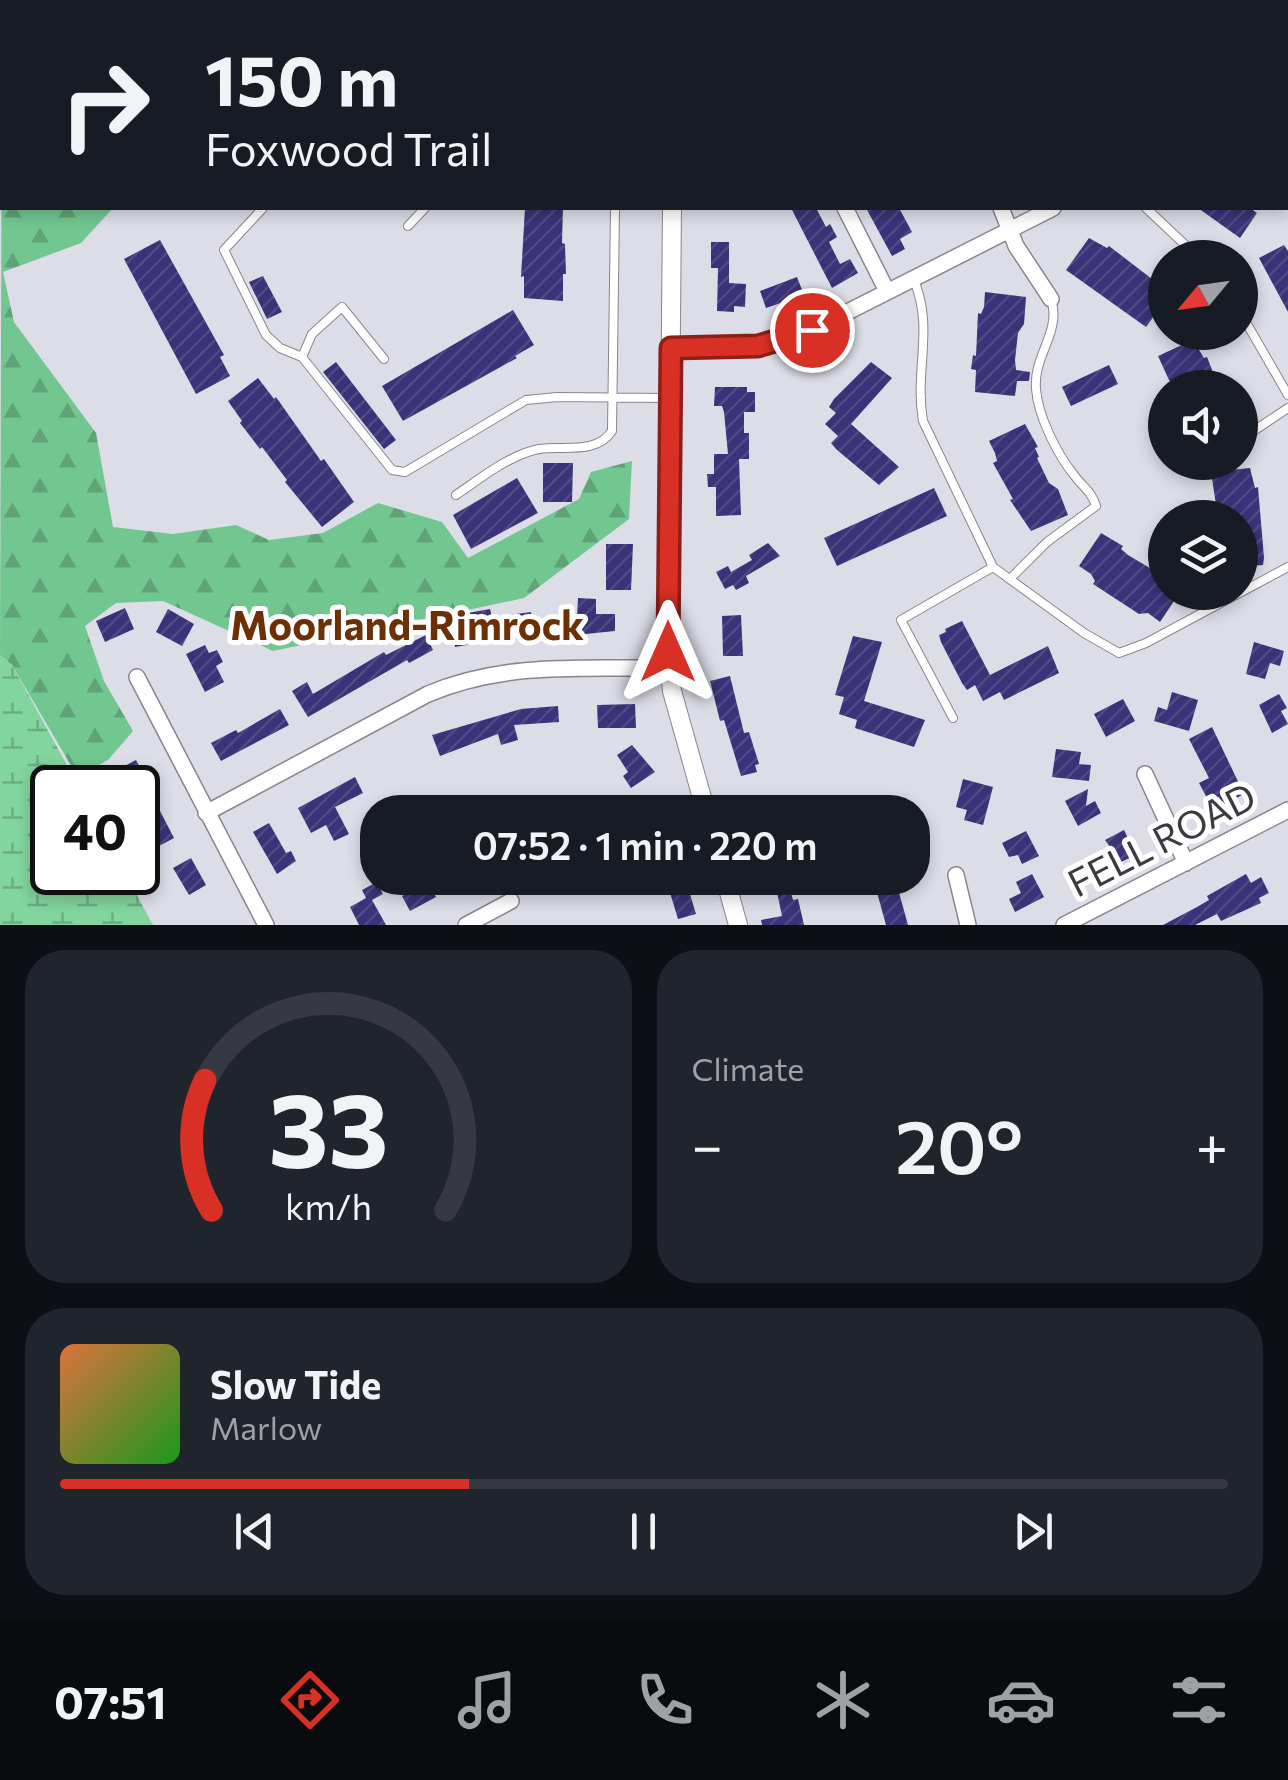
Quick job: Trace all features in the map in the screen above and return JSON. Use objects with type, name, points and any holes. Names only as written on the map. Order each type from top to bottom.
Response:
[{"type":"street","points":[[672,210],[669,668],[701,795]]},
{"type":"street","points":[[846,210],[887,292]]},
{"type":"street","points":[[1002,210],[1016,246],[1051,299]]},
{"type":"street","points":[[671,348],[773,343],[812,330],[1049,210]]},
{"type":"street","points":[[206,813],[428,694],[466,680],[534,669],[669,668]]},
{"type":"street","points":[[137,677],[266,925]]},
{"type":"street","points":[[1145,774],[1186,863]]},
{"type":"street","name":"FELL ROAD","points":[[1064,925],[1288,810]]},
{"type":"street","points":[[956,876],[968,925]]},
{"type":"street","points":[[729,895],[738,925]]},
{"type":"street","points":[[466,925],[511,901]]},
{"type":"lane","points":[[262,210],[224,250],[266,336],[280,348],[302,357],[392,470],[405,472],[526,400],[670,398]]},
{"type":"lane","points":[[408,226],[423,210]]},
{"type":"lane","points":[[456,495],[528,453],[596,444],[608,438],[614,422],[616,210]]},
{"type":"lane","points":[[1148,210],[1180,240]]},
{"type":"lane","points":[[913,278],[924,303],[919,398],[924,421],[994,567],[1119,653],[1146,643],[1288,566]]},
{"type":"lane","points":[[1010,579],[1040,548],[1096,506],[1066,463],[1038,399],[1038,371],[1055,322],[1051,299]]},
{"type":"lane","points":[[302,357],[312,334],[342,307],[384,359]]},
{"type":"lane","points":[[1258,343],[1288,395]]},
{"type":"lane","points":[[1258,428],[1288,408]]},
{"type":"lane","points":[[953,718],[901,620],[994,567]]},
{"type":"green space","points":[[1,210],[111,210],[81,243],[3,272],[14,322],[96,433],[113,527],[173,534],[236,525],[269,540],[323,533],[378,503],[442,522],[468,558],[579,499],[591,472],[632,461],[629,519],[524,598],[273,651],[163,601],[116,603],[85,626],[104,681],[133,731],[100,765],[71,765],[12,665],[0,655]]},
{"type":"green space","points":[[0,655],[12,665],[67,765],[30,765],[30,895],[137,895],[153,925],[0,925]]},
{"type":"building","points":[[525,210],[563,210],[566,274],[563,301],[524,298],[524,276],[521,277]]},
{"type":"building","points":[[792,210],[817,210],[837,237],[829,242],[840,264],[850,259],[858,273],[832,288]]},
{"type":"building","points":[[867,210],[900,210],[912,232],[900,239],[905,249],[892,256]]},
{"type":"building","points":[[1201,210],[1257,213],[1240,238]]},
{"type":"building","points":[[1089,238],[1109,246],[1148,276],[1148,324],[1146,327],[1066,270]]},
{"type":"building","points":[[160,240],[224,355],[220,357],[230,376],[196,394],[124,259]]},
{"type":"building","points":[[711,242],[729,242],[729,283],[746,284],[745,307],[734,306],[734,312],[717,311],[718,268],[711,268]]},
{"type":"building","points":[[1284,245],[1288,251],[1288,312],[1259,258]]},
{"type":"building","points":[[263,276],[282,312],[267,319],[249,282]]},
{"type":"building","points":[[797,277],[804,295],[766,308],[760,291]]},
{"type":"building","points":[[985,292],[1026,297],[1015,360],[1016,370],[1030,372],[1029,381],[1017,381],[1015,396],[975,392],[976,370],[971,369],[973,355],[976,356],[978,313],[984,307]]},
{"type":"building","points":[[513,310],[534,345],[403,421],[382,386]]},
{"type":"building","points":[[1171,350],[1199,350],[1212,370],[1164,370],[1158,356]]},
{"type":"building","points":[[336,362],[396,440],[384,449],[323,372]]},
{"type":"building","points":[[871,362],[892,378],[851,424],[899,467],[879,485],[837,450],[831,443],[838,436],[825,424],[836,413],[829,407],[834,399]]},
{"type":"building","points":[[1109,365],[1118,384],[1071,406],[1062,387]]},
{"type":"building","points":[[258,378],[354,502],[322,527],[240,423],[228,401]]},
{"type":"building","points":[[715,387],[747,387],[747,392],[755,392],[755,412],[744,412],[749,459],[739,459],[741,515],[716,516],[716,487],[708,487],[707,474],[714,474],[714,454],[728,454],[724,412],[722,406],[714,406]]},
{"type":"building","points":[[1025,424],[1038,447],[1037,458],[1049,483],[1058,489],[1068,515],[1031,531],[1010,500],[1013,499],[993,463],[997,461],[989,441]]},
{"type":"building","points":[[543,463],[573,463],[572,502],[543,502]]},
{"type":"building","points":[[517,478],[538,513],[471,549],[453,515]]},
{"type":"building","points":[[1212,480],[1253,480],[1255,488],[1258,487],[1263,565],[1258,565],[1258,500],[1215,500]]},
{"type":"building","points":[[934,488],[947,516],[837,566],[824,538]]},
{"type":"building","points":[[1101,533],[1148,567],[1148,610],[1168,610],[1160,622],[1148,613],[1139,614],[1093,584],[1091,574],[1079,566]]},
{"type":"building","points":[[768,543],[780,556],[746,576],[749,583],[736,590],[733,585],[725,589],[716,572],[728,566],[731,572],[752,560],[749,555]]},
{"type":"building","points":[[606,544],[633,544],[631,590],[606,590]]},
{"type":"building","points":[[578,598],[596,599],[596,614],[615,614],[615,631],[576,635]]},
{"type":"building","points":[[125,608],[134,629],[105,642],[96,621]]},
{"type":"building","points":[[168,609],[194,624],[182,646],[156,632]]},
{"type":"building","points":[[490,609],[492,617],[531,612],[533,630],[484,637],[484,642],[455,647],[452,630],[460,628],[457,615]]},
{"type":"building","points":[[741,615],[743,656],[723,656],[722,616]]},
{"type":"building","points":[[962,621],[990,675],[1048,646],[1059,673],[1004,700],[1000,692],[983,701],[975,685],[967,690],[962,683],[939,635]]},
{"type":"building","points":[[426,635],[433,650],[409,663],[407,660],[308,717],[292,691],[307,682],[313,694],[384,652],[386,655]]},
{"type":"building","points":[[853,636],[882,642],[864,701],[925,720],[914,747],[855,728],[857,720],[839,714],[844,697],[835,695]]},
{"type":"building","points":[[1254,642],[1284,651],[1280,666],[1270,663],[1265,679],[1246,674]]},
{"type":"building","points":[[205,645],[209,653],[217,650],[223,662],[216,666],[224,682],[205,692],[186,654]]},
{"type":"building","points":[[730,676],[744,733],[749,732],[759,764],[755,765],[757,772],[741,776],[710,681]]},
{"type":"building","points":[[1172,692],[1198,700],[1189,731],[1154,721],[1158,707],[1167,710]]},
{"type":"building","points":[[1279,694],[1287,708],[1281,711],[1288,724],[1272,733],[1259,705]]},
{"type":"building","points":[[1123,699],[1135,721],[1106,737],[1094,714]]},
{"type":"building","points":[[635,704],[636,728],[598,728],[597,705]]},
{"type":"building","points":[[558,706],[559,722],[514,725],[518,740],[501,745],[498,734],[440,756],[432,735],[521,709]]},
{"type":"building","points":[[280,709],[289,725],[221,761],[211,743]]},
{"type":"building","points":[[1212,727],[1244,794],[1223,805],[1213,794],[1207,798],[1199,783],[1209,778],[1189,739]]},
{"type":"building","points":[[632,745],[655,772],[631,788],[623,776],[628,772],[617,755]]},
{"type":"building","points":[[1056,749],[1081,752],[1079,764],[1091,765],[1089,781],[1052,777]]},
{"type":"building","points":[[355,777],[363,793],[335,807],[349,834],[334,841],[326,825],[311,833],[298,808]]},
{"type":"building","points":[[963,779],[993,787],[983,825],[964,820],[967,810],[956,807]]},
{"type":"building","points":[[1088,789],[1086,806],[1095,801],[1101,813],[1078,826],[1065,801]]},
{"type":"building","points":[[160,811],[174,838],[160,845]]},
{"type":"building","points":[[269,823],[286,853],[291,851],[296,861],[277,874],[253,832]]},
{"type":"building","points":[[1124,830],[1136,855],[1121,862],[1105,840]]},
{"type":"building","points":[[1026,831],[1039,856],[1022,864],[1018,855],[1009,857],[1002,843]]},
{"type":"building","points":[[191,858],[206,885],[189,895],[173,868]]},
{"type":"building","points":[[1032,874],[1044,897],[1015,912],[1009,899],[1021,893],[1016,882]]},
{"type":"building","points":[[1246,874],[1251,883],[1261,877],[1269,893],[1259,898],[1261,903],[1221,921],[1217,914],[1195,925],[1163,925],[1209,900],[1207,896]]},
{"type":"building","points":[[364,895],[381,895],[372,900],[386,925],[359,925],[350,907],[366,898]]},
{"type":"building","points":[[435,895],[436,897],[410,911],[402,896]]},
{"type":"building","points":[[671,895],[690,895],[696,914],[678,919]]},
{"type":"building","points":[[778,895],[792,895],[793,900],[798,899],[804,925],[762,925],[761,920],[782,916]]},
{"type":"building","points":[[878,895],[900,895],[908,925],[886,925]]},
{"type":"district","name":"Moorland-Rimrock","points":[[407,623]]},
{"type":"route","points":[[668,652],[671,348],[758,346],[812,330]]}]
